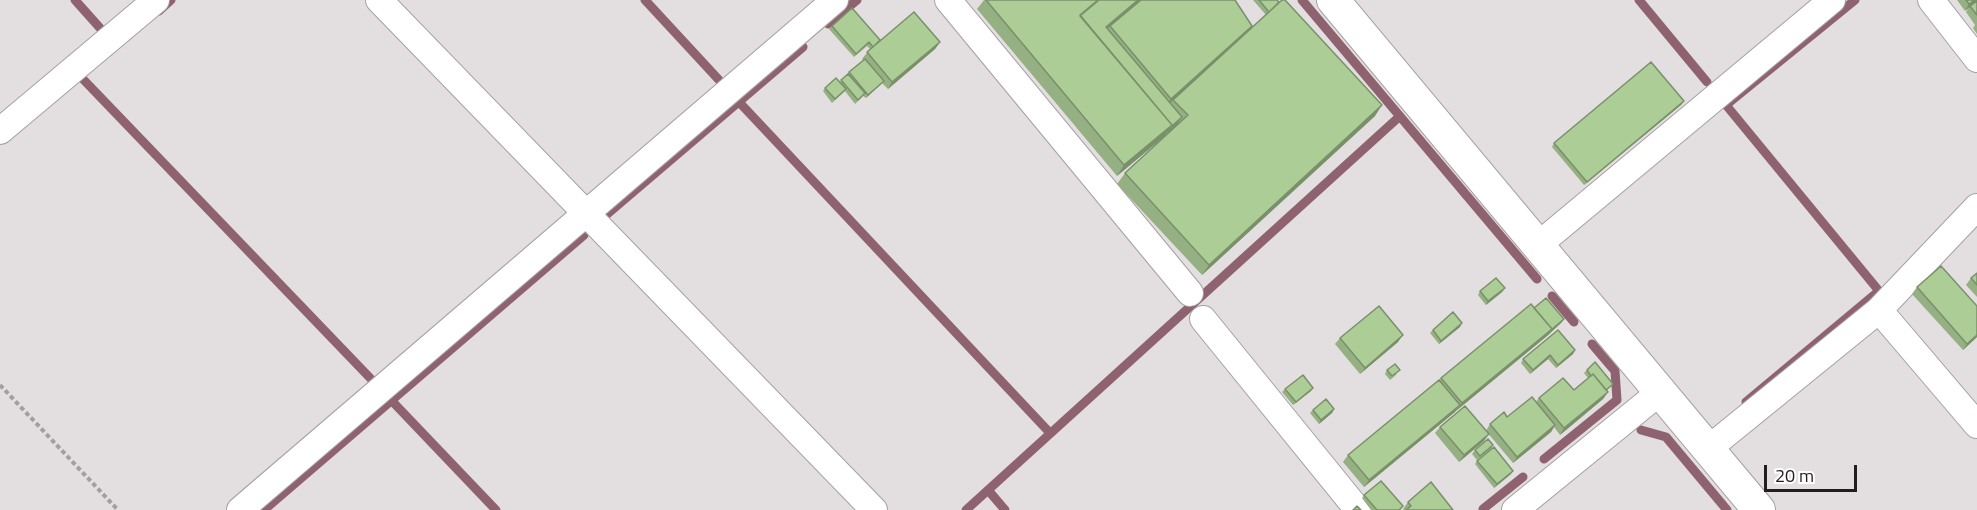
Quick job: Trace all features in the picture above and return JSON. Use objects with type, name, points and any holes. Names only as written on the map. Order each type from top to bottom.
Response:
[{"type":"street","points":[[0,131],[156,0]]},
{"type":"street","points":[[379,0],[874,510]]},
{"type":"street","points":[[240,510],[835,0]]},
{"type":"street","points":[[948,0],[1190,293]]},
{"type":"street","points":[[1333,0],[1759,510]]},
{"type":"street","points":[[1538,246],[1832,0]]},
{"type":"street","points":[[1931,0],[1977,59]]},
{"type":"street","points":[[1708,449],[1880,310],[1977,207]]},
{"type":"street","points":[[1880,310],[1977,425]]},
{"type":"street","points":[[1203,320],[1358,510]]},
{"type":"street","points":[[1515,510],[1660,392]]},
{"type":"path","points":[[0,385],[118,510]]},
{"type":"building","points":[[986,0],[1098,0],[1080,15],[1172,125],[1124,165]]},
{"type":"building","points":[[1099,0],[1138,0],[1106,27],[1182,117],[1172,126],[1080,16]]},
{"type":"building","points":[[1141,0],[1235,0],[1252,26],[1171,99],[1110,26]]},
{"type":"building","points":[[1259,0],[1277,0],[1279,2],[1269,12]]},
{"type":"building","points":[[1282,0],[1285,0],[1382,105],[1209,265],[1125,173],[1188,115],[1173,100]]},
{"type":"building","points":[[1977,1],[1977,15],[1970,6]]},
{"type":"building","points":[[852,8],[880,40],[873,47],[869,42],[856,54],[832,26]]},
{"type":"building","points":[[914,12],[940,42],[892,82],[867,52]]},
{"type":"building","points":[[865,59],[884,81],[868,95],[849,72]]},
{"type":"building","points":[[1651,62],[1684,101],[1587,182],[1554,143]]},
{"type":"building","points":[[848,74],[865,93],[858,100],[841,80]]},
{"type":"building","points":[[836,78],[846,89],[835,99],[825,88]]},
{"type":"building","points":[[1941,266],[1977,306],[1977,335],[1967,344],[1917,287]]},
{"type":"building","points":[[1977,273],[1977,285],[1971,278]]},
{"type":"building","points":[[1496,278],[1505,288],[1488,301],[1480,291]]},
{"type":"building","points":[[1546,298],[1564,319],[1550,331],[1552,329],[1534,308]]},
{"type":"building","points":[[1531,304],[1552,329],[1462,403],[1441,378]]},
{"type":"building","points":[[1379,306],[1403,335],[1365,368],[1340,338]]},
{"type":"building","points":[[1453,312],[1462,323],[1441,341],[1433,330]]},
{"type":"building","points":[[1558,330],[1575,350],[1558,365],[1550,355],[1533,370],[1523,359]]},
{"type":"building","points":[[1595,362],[1613,384],[1606,390],[1587,370]]},
{"type":"building","points":[[1395,364],[1400,370],[1392,376],[1387,370]]},
{"type":"building","points":[[1593,374],[1608,392],[1564,428],[1539,398],[1563,378],[1574,390]]},
{"type":"building","points":[[1303,375],[1313,388],[1296,402],[1285,389]]},
{"type":"building","points":[[1439,380],[1460,405],[1369,480],[1348,455]]},
{"type":"building","points":[[1532,397],[1555,425],[1517,457],[1490,424],[1504,412],[1507,417]]},
{"type":"building","points":[[1326,399],[1334,409],[1321,420],[1313,410]]},
{"type":"building","points":[[1465,406],[1489,434],[1464,455],[1440,427]]},
{"type":"building","points":[[1488,439],[1493,445],[1480,456],[1475,450]]},
{"type":"building","points":[[1494,447],[1513,471],[1497,484],[1477,461]]},
{"type":"building","points":[[1381,481],[1403,506],[1399,510],[1377,510],[1364,495]]},
{"type":"building","points":[[1431,482],[1453,510],[1406,510],[1411,506],[1408,502]]},
{"type":"waterway","points":[[75,0],[100,28]]},
{"type":"waterway","points":[[159,11],[171,0]]},
{"type":"waterway","points":[[645,0],[719,80]]},
{"type":"waterway","points":[[828,24],[857,0]]},
{"type":"waterway","points":[[1302,0],[1537,279]]},
{"type":"waterway","points":[[1639,0],[1707,82]]},
{"type":"waterway","points":[[1746,402],[1879,291],[1726,105],[1855,0]]},
{"type":"waterway","points":[[606,215],[803,47]]},
{"type":"waterway","points":[[80,76],[373,381]]},
{"type":"waterway","points":[[739,102],[1050,433]]},
{"type":"waterway","points":[[966,510],[1400,116]]},
{"type":"waterway","points":[[264,510],[584,235]]},
{"type":"waterway","points":[[1552,296],[1574,322]]},
{"type":"waterway","points":[[1544,459],[1617,400],[1615,371],[1592,344]]},
{"type":"waterway","points":[[391,400],[496,510]]},
{"type":"waterway","points":[[1641,430],[1666,437],[1727,510]]},
{"type":"waterway","points":[[1483,509],[1523,477]]},
{"type":"waterway","points":[[988,490],[1005,510]]}]
